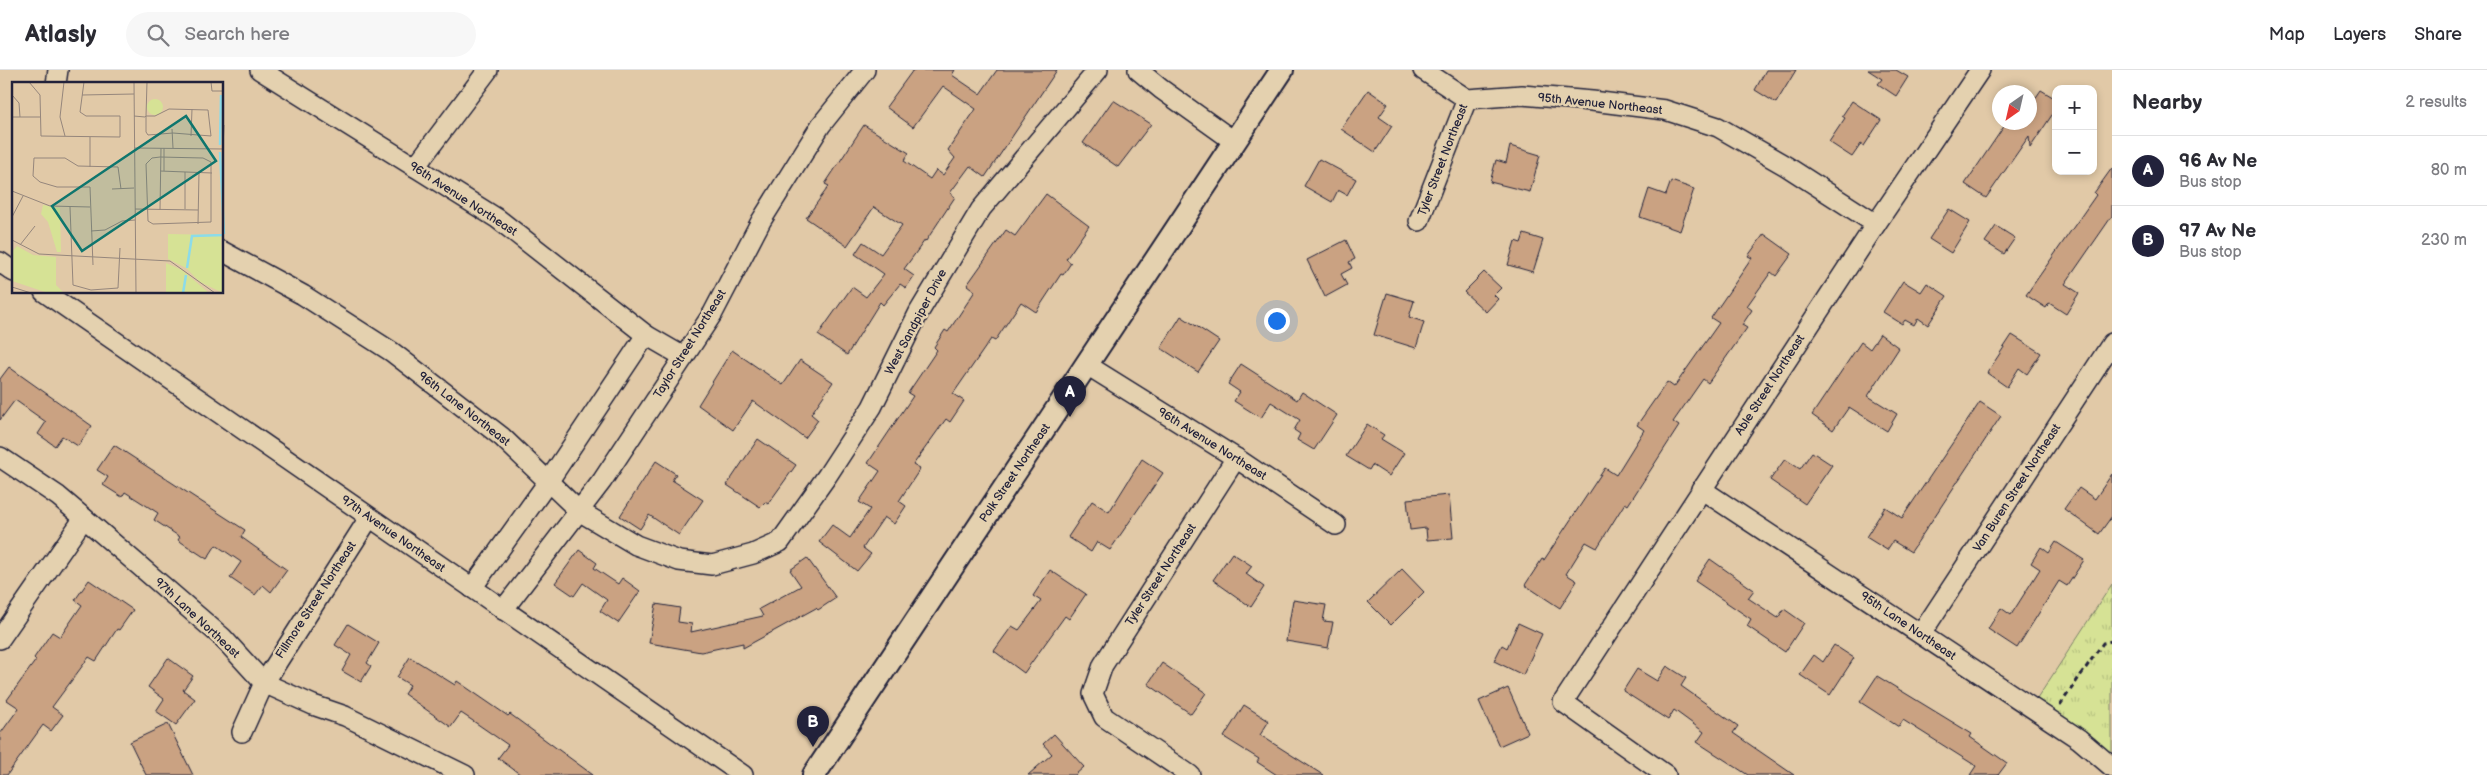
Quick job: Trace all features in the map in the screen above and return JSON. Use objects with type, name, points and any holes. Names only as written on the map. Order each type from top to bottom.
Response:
[{"type":"street","points":[[415,167],[488,70]]},
{"type":"street","name":"Taylor Street Northeast","points":[[503,610],[602,481],[712,313],[761,222],[816,133],[866,70]]},
{"type":"street","name":"West Sandpiper Drive","points":[[731,560],[753,554],[780,542],[828,476],[872,407],[919,312],[980,209],[1098,70]]},
{"type":"street","points":[[1138,70],[1234,142]]},
{"type":"street","name":"Polk Street Northeast","points":[[814,775],[1282,70]]},
{"type":"street","points":[[1424,70],[1467,99]]},
{"type":"street","name":"Able Street Northeast","points":[[1666,775],[1563,702],[1701,489],[1980,70]]},
{"type":"street","name":"96th Avenue Northeast","points":[[265,71],[498,219],[646,335],[684,358]]},
{"type":"street","name":"95th Avenue Northeast","points":[[1467,99],[1522,95],[1665,110],[1718,127],[1786,166],[1876,224]]},
{"type":"street","name":"Tyler Street Northeast","points":[[1419,221],[1467,99]]},
{"type":"street","name":"96th Lane Northeast","points":[[224,252],[303,295],[392,352],[502,437],[579,511],[636,545],[679,561],[712,566],[731,560]]},
{"type":"street","points":[[0,262],[12,271]]},
{"type":"street","name":"97th Avenue Northeast","points":[[47,294],[742,775]]},
{"type":"street","points":[[472,588],[548,482],[646,335]]},
{"type":"street","name":"Van Buren Street Northeast","points":[[1921,634],[2112,343]]},
{"type":"street","name":"96th Avenue Northeast","points":[[1087,365],[1236,458],[1336,525]]},
{"type":"street","name":"97th Lane Northeast","points":[[0,457],[58,496],[84,518],[222,637],[264,683],[313,705],[345,716],[465,775]]},
{"type":"street","name":"Tyler Street Northeast","points":[[1185,774],[1104,717],[1093,694],[1103,665],[1236,458]]},
{"type":"street","name":"95th Lane Northeast","points":[[1701,489],[2079,739],[2112,767]]},
{"type":"street","points":[[0,639],[84,518]]},
{"type":"street","name":"Fillmore Street Northeast","points":[[242,732],[264,683],[369,518]]},
{"type":"path","points":[[2049,720],[2103,643],[2112,641]]},
{"type":"green space","points":[[2112,584],[2112,755],[2037,699]]},
{"type":"building","points":[[913,70],[955,70],[952,75],[980,94],[997,70],[1057,70],[985,177],[970,166],[950,193],[955,197],[926,241],[904,269],[914,276],[906,288],[900,284],[883,305],[880,302],[847,355],[818,335],[852,287],[866,297],[884,274],[855,254],[863,242],[881,254],[902,225],[874,207],[847,246],[806,218],[829,186],[825,184],[864,125],[909,153],[904,161],[930,179],[936,170],[943,175],[955,158],[948,150],[976,109],[943,86],[913,127],[886,107]]},
{"type":"building","points":[[1766,70],[1796,70],[1776,103],[1755,90]]},
{"type":"building","points":[[1868,70],[1896,70],[1908,77],[1896,96],[1878,84],[1882,79]]},
{"type":"building","points":[[1368,90],[1388,104],[1379,117],[1392,126],[1375,152],[1341,129]]},
{"type":"building","points":[[2041,90],[2052,97],[2052,115],[2030,148],[2029,136],[1986,198],[1965,184],[2002,130],[2037,130],[2037,96]]},
{"type":"building","points":[[1113,100],[1151,124],[1118,167],[1083,143]]},
{"type":"building","points":[[1852,101],[1881,120],[1864,146],[1861,144],[1852,157],[1829,142],[1845,118],[1842,116]]},
{"type":"building","points":[[1510,146],[1540,155],[1530,192],[1490,182],[1496,160],[1506,163]]},
{"type":"building","points":[[1319,159],[1356,179],[1347,195],[1338,190],[1332,202],[1304,186]]},
{"type":"building","points":[[2112,168],[2112,216],[2065,284],[2079,293],[2066,314],[2049,303],[2046,308],[2026,295],[2096,195],[2094,193]]},
{"type":"building","points":[[1671,181],[1694,189],[1680,231],[1640,217],[1649,189],[1666,195]]},
{"type":"building","points":[[1046,194],[1089,226],[1066,259],[1071,263],[1063,275],[1061,274],[1036,312],[1021,302],[995,341],[991,339],[953,394],[964,401],[950,422],[946,419],[913,465],[920,469],[899,501],[906,506],[894,524],[884,517],[863,548],[871,554],[857,571],[819,542],[832,525],[850,538],[870,509],[859,502],[880,471],[868,463],[913,396],[908,393],[937,350],[934,347],[945,330],[948,332],[975,291],[967,285],[1006,230],[1015,236]]},
{"type":"building","points":[[1949,209],[1970,222],[1951,253],[1929,239]]},
{"type":"building","points":[[1996,226],[2015,238],[2004,254],[1985,242]]},
{"type":"building","points":[[1524,234],[1543,240],[1533,272],[1508,265],[1515,241],[1521,243]]},
{"type":"building","points":[[1764,234],[1792,254],[1776,276],[1771,272],[1747,306],[1752,310],[1742,325],[1747,328],[1708,383],[1703,379],[1673,422],[1679,426],[1628,505],[1625,503],[1597,548],[1586,542],[1566,574],[1577,581],[1560,608],[1525,585],[1542,559],[1544,560],[1605,468],[1616,475],[1644,430],[1637,425],[1667,382],[1674,387],[1719,323],[1711,318],[1752,258],[1748,256]]},
{"type":"building","points":[[1346,240],[1355,259],[1349,262],[1352,268],[1341,274],[1347,285],[1325,297],[1307,260]]},
{"type":"building","points":[[1484,272],[1501,288],[1494,295],[1498,299],[1486,312],[1464,292]]},
{"type":"building","points":[[1903,281],[1921,292],[1927,283],[1947,296],[1928,325],[1918,318],[1914,325],[1905,320],[1902,324],[1883,312]]},
{"type":"building","points":[[1387,293],[1414,301],[1409,317],[1424,322],[1416,348],[1374,335]]},
{"type":"building","points":[[1181,316],[1219,341],[1198,372],[1161,348]]},
{"type":"building","points":[[1880,334],[1899,348],[1868,396],[1897,414],[1887,431],[1849,407],[1833,430],[1812,415],[1861,342],[1870,349]]},
{"type":"building","points":[[2012,335],[2041,353],[2027,374],[2019,368],[2007,387],[1987,373]]},
{"type":"building","points":[[732,350],[783,385],[800,360],[833,382],[811,414],[818,420],[805,438],[753,401],[733,430],[698,405]]},
{"type":"building","points":[[1241,364],[1297,400],[1302,392],[1337,415],[1314,450],[1297,440],[1300,434],[1294,430],[1300,420],[1271,402],[1261,418],[1234,401],[1240,392],[1228,384]]},
{"type":"building","points":[[9,367],[92,426],[78,446],[62,436],[55,446],[38,434],[46,422],[15,400],[0,420],[0,379]]},
{"type":"building","points":[[1980,402],[2001,416],[1911,552],[1893,541],[1887,550],[1866,537],[1885,507],[1902,518]]},
{"type":"building","points":[[1367,424],[1384,435],[1381,439],[1404,453],[1389,476],[1372,465],[1369,470],[1346,456]]},
{"type":"building","points":[[758,439],[796,465],[768,504],[765,502],[760,507],[727,485]]},
{"type":"building","points":[[114,445],[245,530],[241,537],[287,570],[271,592],[263,585],[255,595],[230,578],[241,562],[216,545],[207,559],[178,540],[180,537],[154,520],[158,513],[125,492],[122,497],[103,485],[108,477],[97,470]]},
{"type":"building","points":[[1812,452],[1832,465],[1805,504],[1770,480],[1785,459],[1800,469]]},
{"type":"building","points":[[1142,459],[1163,473],[1110,550],[1097,542],[1091,552],[1068,537],[1092,501],[1109,512]]},
{"type":"building","points":[[656,461],[676,474],[672,480],[703,500],[679,535],[649,515],[640,529],[620,516]]},
{"type":"building","points":[[2112,474],[2112,516],[2099,534],[2064,509],[2079,488],[2095,499]]},
{"type":"building","points":[[1449,495],[1453,538],[1427,540],[1426,528],[1410,530],[1407,499]]},
{"type":"building","points":[[2056,542],[2084,560],[2067,586],[2059,581],[2017,648],[1988,629],[2001,608],[2011,615],[2040,569],[2031,563],[2041,547],[2049,553]]},
{"type":"building","points":[[579,550],[597,563],[594,568],[618,584],[622,578],[640,591],[618,623],[600,611],[607,600],[583,583],[574,596],[555,583]]},
{"type":"building","points":[[1232,553],[1252,566],[1246,574],[1264,587],[1251,607],[1213,580]]},
{"type":"building","points":[[807,558],[836,598],[818,610],[816,608],[743,648],[743,643],[701,652],[649,643],[656,604],[680,608],[678,622],[692,624],[691,632],[763,616],[759,609],[801,586],[790,570]]},
{"type":"building","points":[[1710,559],[1754,590],[1748,598],[1778,618],[1784,609],[1804,623],[1785,652],[1747,626],[1751,619],[1695,581]]},
{"type":"building","points":[[1402,569],[1424,592],[1391,625],[1368,602]]},
{"type":"building","points":[[1050,570],[1086,594],[1069,619],[1065,616],[1024,673],[994,651],[1012,626],[1019,630],[1041,601],[1033,596]]},
{"type":"building","points":[[89,580],[133,610],[119,630],[117,629],[96,661],[89,657],[52,707],[63,715],[51,731],[43,725],[7,775],[0,775],[0,734],[19,708],[7,700],[36,660],[34,658],[52,632],[60,637],[82,605],[75,600]]},
{"type":"building","points":[[1293,600],[1326,605],[1323,621],[1333,622],[1328,648],[1286,641]]},
{"type":"building","points":[[1518,623],[1542,634],[1523,675],[1494,661],[1502,645],[1507,648]]},
{"type":"building","points":[[348,624],[379,643],[367,663],[371,666],[361,682],[342,671],[351,655],[335,645]]},
{"type":"building","points":[[1834,645],[1854,658],[1830,695],[1800,675],[1814,655],[1823,662]]},
{"type":"building","points":[[410,657],[455,685],[457,681],[508,716],[510,714],[593,775],[521,775],[498,758],[508,745],[461,713],[451,727],[404,694],[410,685],[397,677]]},
{"type":"building","points":[[168,658],[193,676],[183,690],[195,699],[176,725],[156,711],[164,699],[148,687]]},
{"type":"building","points":[[1162,663],[1206,693],[1191,714],[1148,684]]},
{"type":"building","points":[[1667,666],[1686,678],[1681,686],[1738,726],[1733,733],[1794,775],[1748,775],[1697,742],[1704,732],[1674,710],[1668,720],[1623,691],[1637,669],[1657,681]]},
{"type":"building","points":[[1877,676],[1972,734],[1970,737],[2007,763],[1998,775],[1970,775],[1976,766],[1903,720],[1899,727],[1860,702]]},
{"type":"building","points":[[1508,688],[1528,733],[1499,746],[1479,701]]},
{"type":"building","points":[[1244,705],[1269,721],[1260,735],[1323,775],[1277,775],[1257,762],[1259,759],[1224,737]]},
{"type":"building","points":[[168,724],[193,775],[146,775],[130,742]]},
{"type":"building","points":[[1054,734],[1084,767],[1075,775],[1028,775],[1052,754],[1043,744]]},
{"type":"place","name":"96 Av Ne","points":[[1070,417]]},
{"type":"place","name":"97 Av Ne","points":[[813,747]]}]
